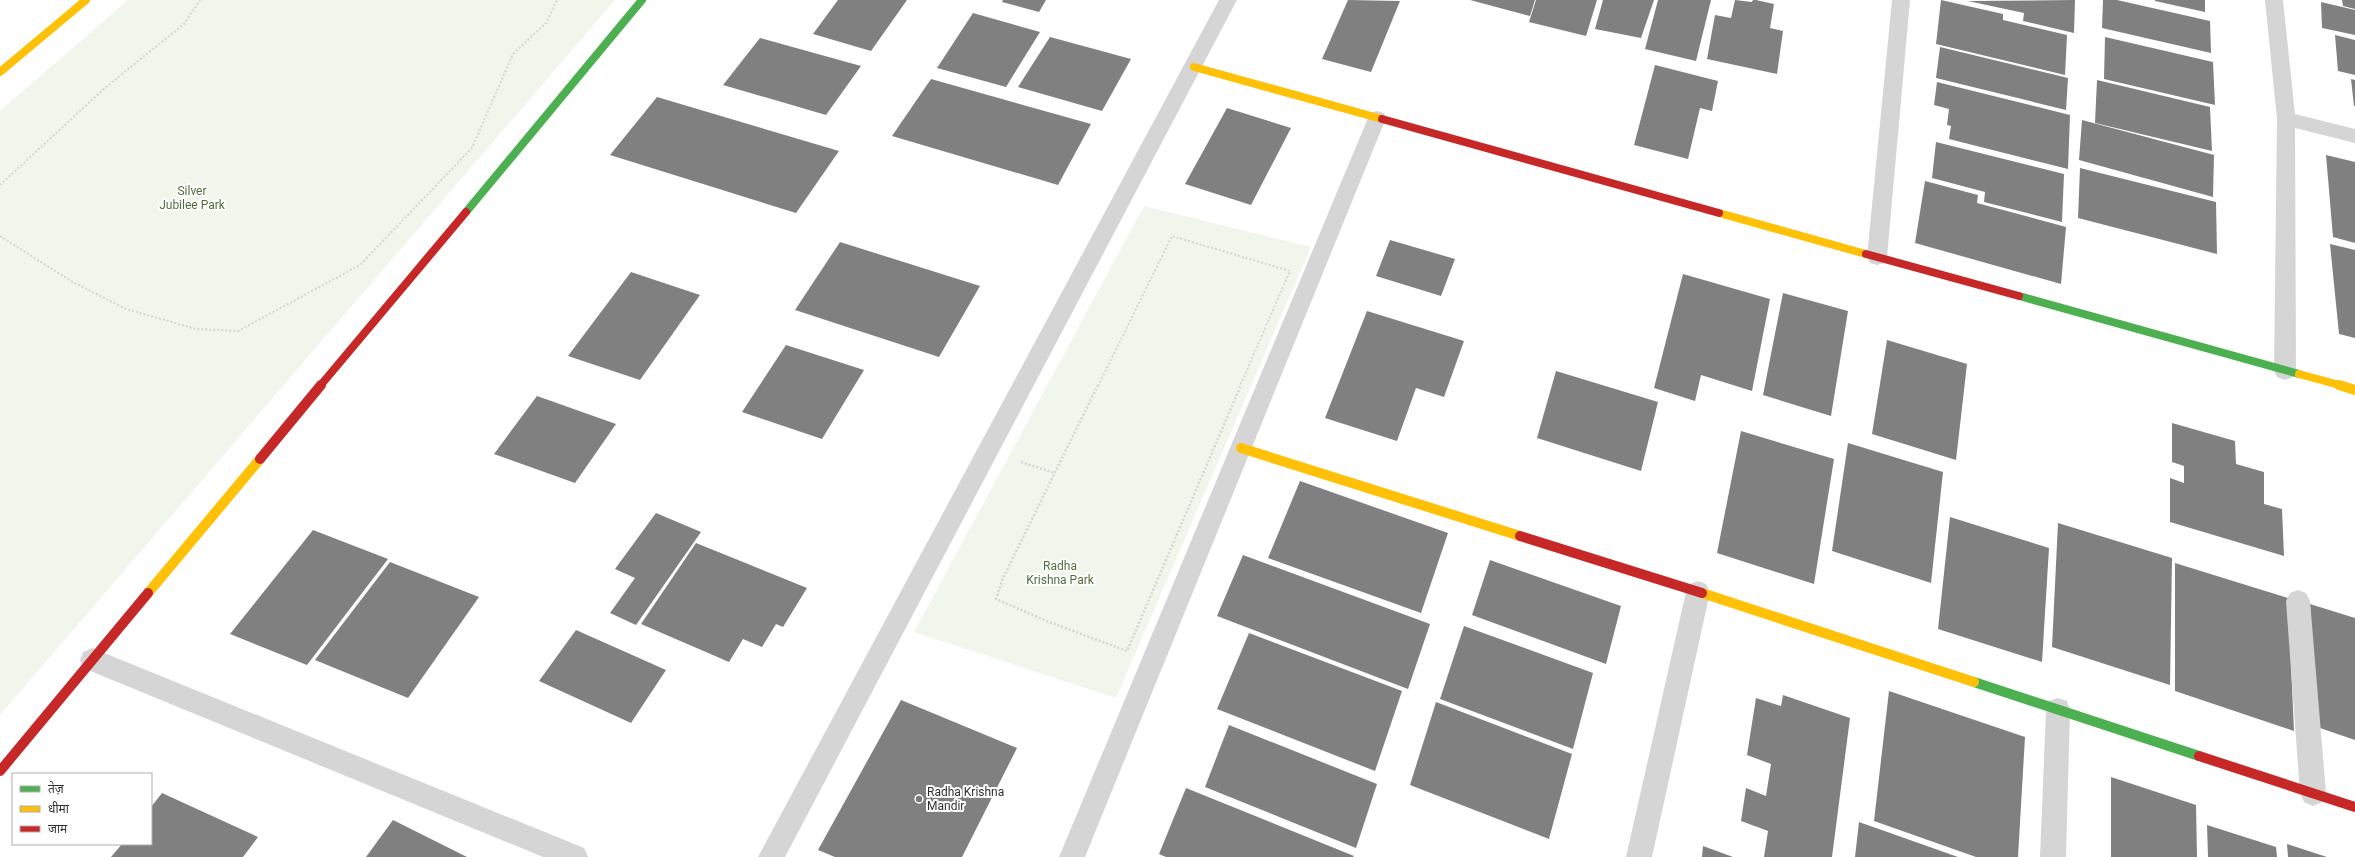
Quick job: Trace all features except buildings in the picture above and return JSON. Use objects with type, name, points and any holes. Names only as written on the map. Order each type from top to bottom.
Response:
[{"type":"street","points":[[0,72],[86,0]]},
{"type":"street","points":[[0,771],[642,0]]},
{"type":"street","points":[[771,857],[1194,67],[1228,0]]},
{"type":"street","points":[[2274,0],[2286,119],[2285,371]]},
{"type":"street","points":[[1877,257],[1896,1]]},
{"type":"street","points":[[1194,67],[2355,390]]},
{"type":"street","points":[[1072,857],[1377,118]]},
{"type":"street","points":[[2286,119],[2355,136]]},
{"type":"street","points":[[1241,448],[1698,592],[2355,807]]},
{"type":"street","points":[[1639,857],[1698,592]]},
{"type":"street","points":[[2298,601],[2312,793]]},
{"type":"street","points":[[92,660],[575,857]]},
{"type":"street","points":[[2053,857],[2058,710]]},
{"type":"path","points":[[0,185],[106,87],[184,24],[200,0]]},
{"type":"path","points":[[0,236],[71,281],[126,309],[196,329],[238,331],[320,285],[360,265],[472,148],[513,54],[546,23],[557,0]]},
{"type":"path","points":[[1172,236],[1290,271],[1127,651],[1049,622],[996,600],[1003,578],[1172,236]]},
{"type":"green space","name":"Silver Jubilee Park","points":[[128,0],[615,0],[0,715],[0,111]]},
{"type":"green space","name":"Radha Krishna Park","points":[[1144,206],[1311,247],[1116,698],[914,632]]},
{"type":"traffic: fast","points":[[466,212],[642,0]]},
{"type":"traffic: fast","points":[[2019,296],[2299,374]]},
{"type":"traffic: fast","points":[[1974,682],[2199,756]]},
{"type":"traffic: slow","points":[[0,72],[86,0]]},
{"type":"traffic: slow","points":[[1194,67],[1382,119]]},
{"type":"traffic: slow","points":[[1719,213],[1866,254]]},
{"type":"traffic: slow","points":[[2299,374],[2355,390]]},
{"type":"traffic: slow","points":[[1241,448],[1520,536]]},
{"type":"traffic: slow","points":[[148,593],[260,459]]},
{"type":"traffic: slow","points":[[1702,593],[1974,682]]},
{"type":"traffic: jam","points":[[1382,119],[1719,213]]},
{"type":"traffic: jam","points":[[260,459],[466,212]]},
{"type":"traffic: jam","points":[[1866,254],[2019,296]]},
{"type":"traffic: jam","points":[[1520,536],[1702,593]]},
{"type":"traffic: jam","points":[[0,771],[148,593]]},
{"type":"traffic: jam","points":[[2199,756],[2355,807]]},
{"type":"place","name":"Radha Krishna Mandir","points":[[919,799]]}]
